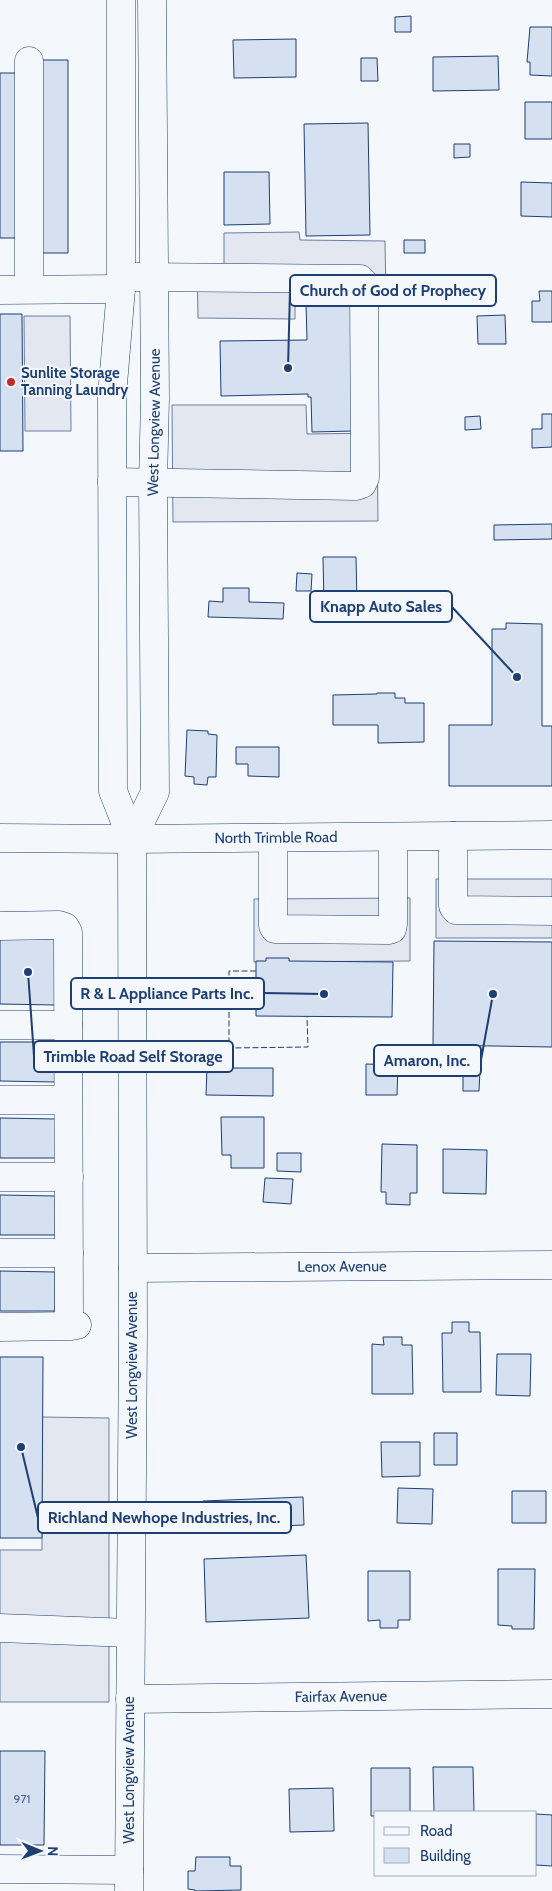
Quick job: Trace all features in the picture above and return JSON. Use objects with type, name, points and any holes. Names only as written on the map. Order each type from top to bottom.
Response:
[{"type":"street","name":"West Longview Avenue","points":[[121,0],[122,283],[112,396],[113,791],[132,839],[133,1268],[129,1881]]},
{"type":"street","name":"West Longview Avenue","points":[[132,839],[155,792],[152,0]]},
{"type":"street","points":[[29,61],[29,290]]},
{"type":"street","points":[[0,290],[29,290],[122,283],[153,277],[360,279],[364,283],[365,478],[362,484],[356,486],[112,482]]},
{"type":"street","name":"North Trimble Road","points":[[0,838],[132,839],[552,835]]},
{"type":"street","points":[[453,836],[453,906],[456,910],[552,911]]},
{"type":"street","points":[[273,838],[273,926],[275,929],[388,930],[392,929],[393,924],[393,837]]},
{"type":"street","points":[[0,926],[59,925],[65,927],[68,932],[69,1320],[77,1325],[0,1327]]},
{"type":"street","points":[[0,1025],[68,1024]]},
{"type":"street","points":[[0,1100],[68,1100]]},
{"type":"street","points":[[0,1178],[69,1177]]},
{"type":"street","points":[[0,1253],[69,1253]]},
{"type":"street","name":"Lenox Avenue","points":[[133,1268],[552,1265]]},
{"type":"street","points":[[0,1628],[130,1633]]},
{"type":"street","name":"Fairfax Avenue","points":[[130,1699],[552,1694]]},
{"type":"street","points":[[0,1869],[129,1881]]},
{"type":"shaded area","points":[[299,232],[300,240],[385,241],[386,300],[295,302],[295,319],[198,318],[197,265],[224,264],[224,233]]},
{"type":"shaded area","points":[[24,316],[70,316],[71,431],[25,431]]},
{"type":"shaded area","points":[[172,405],[306,405],[307,434],[377,433],[378,521],[173,522]]},
{"type":"shaded area","points":[[436,879],[552,879],[552,938],[436,938]]},
{"type":"shaded area","points":[[410,898],[410,961],[254,962],[254,899]]},
{"type":"shaded area","points":[[42,1417],[109,1418],[109,1702],[0,1702],[0,1550],[42,1550]]},
{"type":"building","points":[[411,16],[411,32],[395,32],[395,17]]},
{"type":"building","points":[[530,27],[552,27],[552,76],[530,75],[530,62],[527,62]]},
{"type":"building","points":[[296,39],[296,77],[234,78],[233,40]]},
{"type":"building","points":[[498,56],[499,90],[433,91],[433,57]]},
{"type":"building","points":[[361,58],[377,58],[378,81],[361,81]]},
{"type":"building","points":[[42,60],[68,60],[68,253],[42,253]]},
{"type":"building","points":[[0,73],[18,73],[17,238],[0,238]]},
{"type":"building","points":[[525,102],[552,102],[552,139],[525,139]]},
{"type":"building","points":[[368,123],[370,235],[306,236],[304,124]]},
{"type":"building","points":[[454,144],[470,144],[470,157],[454,158]]},
{"type":"building","points":[[224,172],[269,172],[270,224],[224,225]]},
{"type":"building","points":[[521,182],[552,183],[552,217],[521,216]]},
{"type":"building","points":[[404,240],[425,240],[425,253],[404,253]]},
{"type":"building","points":[[539,291],[552,291],[552,322],[532,322],[532,301],[540,301]]},
{"type":"building","points":[[306,303],[354,303],[354,431],[312,432],[311,397],[308,397],[308,394],[221,396],[220,341],[307,340]]},
{"type":"building","name":"Sunlite Storage Tanning Laundry","points":[[0,314],[22,314],[23,451],[0,451]]},
{"type":"building","points":[[505,315],[506,344],[478,344],[477,316]]},
{"type":"building","points":[[542,414],[552,414],[552,447],[532,448],[532,429],[542,429]]},
{"type":"building","points":[[480,416],[481,429],[465,430],[465,417]]},
{"type":"building","points":[[552,524],[552,539],[494,540],[494,525]]},
{"type":"building","points":[[323,557],[356,557],[357,604],[324,605]]},
{"type":"building","points":[[297,573],[312,574],[311,591],[296,591]]},
{"type":"building","points":[[223,588],[249,588],[249,602],[284,603],[283,619],[208,617],[209,601],[223,602]]},
{"type":"building","points":[[506,623],[542,624],[542,726],[552,726],[552,786],[449,786],[449,725],[492,725],[492,629],[506,629]]},
{"type":"building","points":[[395,693],[395,698],[405,698],[405,703],[424,703],[424,742],[378,743],[378,725],[333,725],[333,695]]},
{"type":"building","points":[[187,730],[208,731],[208,734],[217,735],[216,777],[208,777],[207,785],[194,784],[194,777],[185,776]]},
{"type":"building","points":[[236,747],[279,747],[279,777],[248,776],[248,764],[236,764]]},
{"type":"building","points":[[0,939],[57,939],[56,1005],[0,1004]]},
{"type":"building","points":[[434,941],[552,942],[552,1047],[433,1045]]},
{"type":"building","points":[[266,958],[289,958],[289,961],[393,962],[392,1017],[256,1016],[256,961],[266,961]]},
{"type":"building","points":[[0,1042],[56,1042],[56,1082],[0,1081]]},
{"type":"building","points":[[366,1064],[398,1065],[397,1095],[366,1095]]},
{"type":"building","points":[[207,1068],[273,1068],[273,1096],[206,1095]]},
{"type":"building","points":[[463,1070],[480,1070],[479,1091],[463,1091]]},
{"type":"building","points":[[221,1117],[264,1117],[264,1168],[231,1168],[231,1155],[222,1155]]},
{"type":"building","points":[[0,1118],[56,1119],[56,1158],[0,1158]]},
{"type":"building","points":[[382,1144],[417,1145],[417,1193],[410,1193],[410,1205],[386,1204],[386,1192],[381,1192]]},
{"type":"building","points":[[443,1149],[487,1150],[486,1194],[443,1193]]},
{"type":"building","points":[[277,1153],[301,1153],[301,1172],[277,1171]]},
{"type":"building","points":[[265,1178],[293,1179],[291,1204],[263,1202]]},
{"type":"building","points":[[0,1195],[55,1196],[55,1235],[0,1235]]},
{"type":"building","points":[[0,1271],[55,1272],[55,1311],[0,1311]]},
{"type":"building","points":[[452,1322],[469,1322],[469,1332],[480,1332],[481,1392],[443,1392],[442,1333],[452,1333]]},
{"type":"building","points":[[383,1337],[402,1337],[402,1345],[412,1345],[413,1394],[372,1394],[372,1344],[384,1345]]},
{"type":"building","points":[[497,1354],[531,1354],[530,1396],[496,1395]]},
{"type":"building","points":[[0,1357],[43,1357],[42,1538],[0,1538]]},
{"type":"building","points":[[434,1433],[457,1433],[457,1465],[434,1465]]},
{"type":"building","points":[[381,1442],[420,1442],[420,1476],[382,1477]]},
{"type":"building","points":[[398,1488],[433,1489],[432,1524],[397,1523]]},
{"type":"building","points":[[512,1491],[546,1491],[546,1523],[512,1523]]},
{"type":"building","points":[[303,1497],[304,1525],[205,1529],[203,1501]]},
{"type":"building","points":[[306,1555],[309,1618],[206,1622],[204,1559]]},
{"type":"building","points":[[498,1569],[535,1569],[534,1629],[512,1629],[512,1626],[498,1625]]},
{"type":"building","points":[[368,1571],[410,1571],[410,1620],[398,1620],[398,1628],[380,1628],[380,1620],[368,1621]]},
{"type":"building","points":[[0,1751],[45,1751],[44,1845],[0,1845]]},
{"type":"building","points":[[433,1767],[473,1767],[474,1811],[434,1811]]},
{"type":"building","points":[[371,1768],[410,1768],[410,1811],[374,1811],[374,1816],[371,1816]]},
{"type":"building","points":[[333,1788],[334,1831],[290,1832],[289,1789]]},
{"type":"building","points":[[537,1814],[552,1815],[552,1866],[537,1865]]},
{"type":"building","points":[[196,1857],[230,1857],[230,1866],[241,1866],[241,1890],[195,1891],[188,1889],[188,1871],[195,1871]]},
{"type":"fence","points":[[256,971],[229,971],[229,1048],[308,1047],[307,1017]]},
{"type":"place","name":"Church of God of Prophecy","points":[[288,368]]},
{"type":"place","name":"Sunlite Storage Tanning Laundry","points":[[11,382]]},
{"type":"place","name":"Knapp Auto Sales","points":[[517,677]]},
{"type":"place","name":"Trimble Road Self Storage","points":[[28,972]]},
{"type":"place","name":"R & L Appliance Parts Inc.","points":[[324,994]]},
{"type":"place","name":"Amaron, Inc.","points":[[493,994]]},
{"type":"place","name":"Richland Newhope Industries, Inc.","points":[[21,1447]]}]
